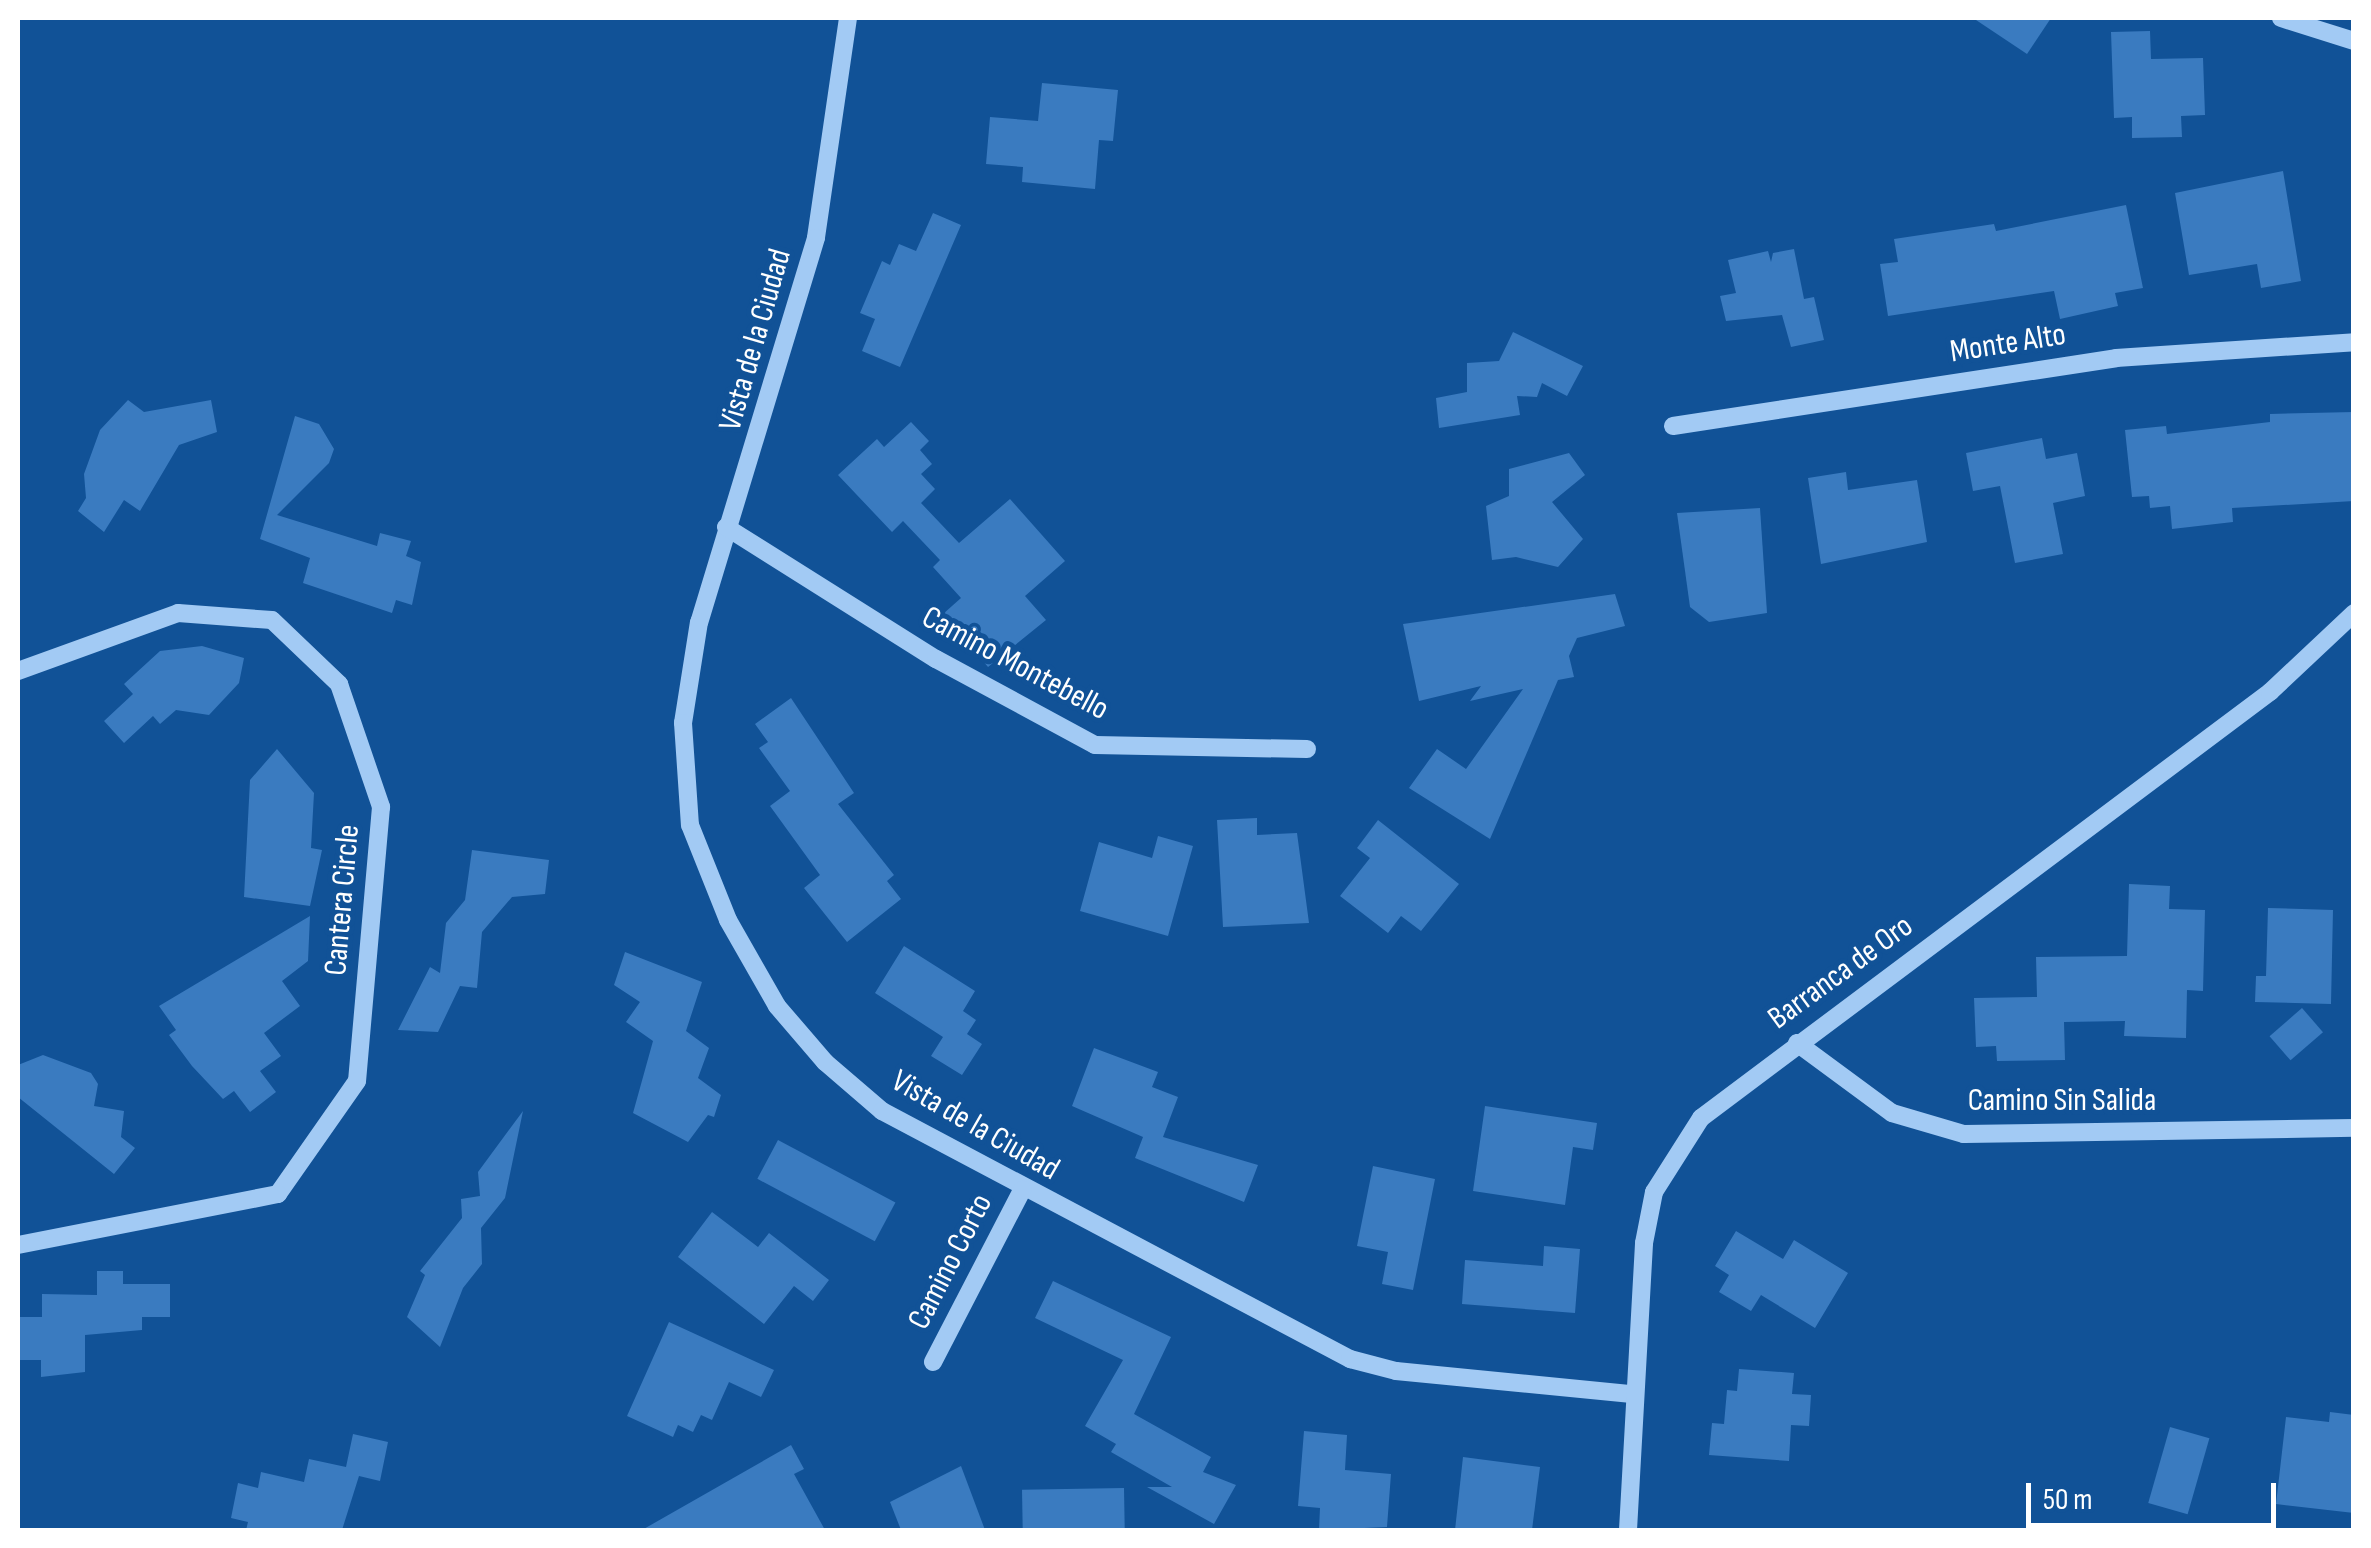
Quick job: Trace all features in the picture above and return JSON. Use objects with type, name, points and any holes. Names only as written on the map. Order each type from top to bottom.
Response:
[{"type":"street","name":"Vista de la Ciudad","points":[[848,18],[816,238],[754,456],[726,527],[698,622],[682,723],[690,825],[728,920],[777,1006],[825,1062],[882,1111],[1022,1190],[1350,1359],[1396,1371],[1632,1394]]},
{"type":"street","points":[[2281,18],[2354,41]]},
{"type":"street","name":"Monte Alto","points":[[1673,426],[2116,358],[2354,342]]},
{"type":"street","name":"Camino Montebello","points":[[726,527],[936,659],[1096,746],[1307,749]]},
{"type":"street","name":"Cantera Circle","points":[[18,671],[178,613],[272,620],[339,684],[381,806],[357,1080],[278,1194],[18,1244]]},
{"type":"street","name":"Barranca de Oro","points":[[1628,1530],[1632,1394],[1654,1192],[1700,1118],[2270,692],[2354,613]]},
{"type":"street","name":"Camino Sin Salida","points":[[1797,1043],[1892,1113],[1964,1134],[2354,1128]]},
{"type":"street","name":"Camino Corto","points":[[933,1362],[1022,1190]]},
{"type":"building","points":[[1973,18],[2051,18],[2027,54]]},
{"type":"building","points":[[2150,31],[2151,59],[2203,58],[2205,115],[2181,116],[2182,137],[2132,138],[2132,117],[2114,118],[2111,32]]},
{"type":"building","points":[[1042,83],[1118,90],[1113,141],[1099,140],[1095,189],[1022,182],[1023,167],[986,164],[990,117],[1038,121]]},
{"type":"building","points":[[2283,171],[2301,281],[2261,288],[2257,264],[2189,275],[2175,193]]},
{"type":"building","points":[[2126,205],[2143,288],[2115,293],[2118,306],[2060,319],[2054,291],[1888,316],[1880,264],[1898,262],[1894,239],[1994,224],[1996,231]]},
{"type":"building","points":[[933,213],[961,225],[900,367],[862,351],[875,319],[860,313],[882,261],[890,265],[899,244],[916,251]]},
{"type":"building","points":[[1794,249],[1804,299],[1814,297],[1824,340],[1791,347],[1782,315],[1726,321],[1720,296],[1736,293],[1728,260],[1768,251],[1771,262],[1773,253]]},
{"type":"building","points":[[1513,332],[1583,366],[1567,396],[1542,383],[1537,397],[1517,396],[1520,415],[1439,428],[1436,398],[1467,392],[1467,363],[1499,361]]},
{"type":"building","points":[[128,400],[144,412],[211,400],[217,432],[179,445],[140,511],[124,500],[104,532],[78,511],[86,498],[84,474],[100,430]]},
{"type":"building","points":[[2354,412],[2354,501],[2232,508],[2233,522],[2172,529],[2170,506],[2150,508],[2149,496],[2132,497],[2125,430],[2166,426],[2167,434],[2270,422],[2270,414]]},
{"type":"building","points":[[295,416],[319,424],[334,449],[329,463],[277,515],[377,546],[380,533],[411,541],[406,556],[421,562],[412,605],[396,600],[392,613],[303,583],[310,558],[260,539]]},
{"type":"building","points":[[911,422],[929,441],[920,450],[932,464],[921,474],[935,489],[921,503],[959,543],[1010,499],[1065,561],[1025,596],[1046,620],[988,667],[943,614],[961,598],[933,567],[940,560],[903,521],[892,532],[838,475],[877,439],[884,447]]},
{"type":"building","points":[[2042,438],[2046,459],[2077,453],[2085,496],[2053,503],[2063,554],[2015,563],[2000,486],[1973,491],[1966,453]]},
{"type":"building","points":[[1569,453],[1585,475],[1552,502],[1583,539],[1558,567],[1516,557],[1492,560],[1486,506],[1509,496],[1509,469]]},
{"type":"building","points":[[1846,472],[1848,490],[1917,480],[1927,542],[1821,564],[1808,478]]},
{"type":"building","points":[[1760,508],[1767,613],[1709,622],[1690,607],[1677,513]]},
{"type":"building","points":[[1615,594],[1625,626],[1577,638],[1569,656],[1574,677],[1558,680],[1490,839],[1409,788],[1437,749],[1466,769],[1523,689],[1470,701],[1481,686],[1419,701],[1403,624]]},
{"type":"building","points":[[202,646],[244,658],[239,683],[209,715],[176,710],[160,724],[153,716],[124,743],[104,721],[133,694],[124,684],[160,651]]},
{"type":"building","points":[[791,698],[854,793],[838,804],[894,875],[887,881],[901,899],[847,942],[804,888],[820,875],[770,806],[790,791],[759,748],[768,742],[755,724]]},
{"type":"building","points":[[277,749],[314,793],[311,848],[322,850],[310,906],[244,897],[250,780]]},
{"type":"building","points":[[1257,818],[1257,835],[1297,833],[1309,923],[1223,927],[1217,820]]},
{"type":"building","points":[[1378,820],[1459,884],[1421,931],[1401,916],[1388,933],[1340,896],[1370,858],[1357,848]]},
{"type":"building","points":[[1158,836],[1193,846],[1168,936],[1080,911],[1099,842],[1152,858]]},
{"type":"building","points":[[472,850],[549,860],[545,894],[512,897],[482,932],[477,988],[460,986],[438,1032],[398,1030],[430,967],[440,973],[446,923],[465,900]]},
{"type":"building","points":[[2129,884],[2170,886],[2169,909],[2205,910],[2203,991],[2187,990],[2186,1038],[2124,1036],[2125,1021],[2064,1022],[2065,1060],[1997,1061],[1996,1046],[1976,1047],[1974,998],[2037,997],[2036,957],[2127,956]]},
{"type":"building","points":[[2268,908],[2333,910],[2331,1004],[2255,1002],[2256,976],[2266,976]]},
{"type":"building","points":[[310,916],[308,961],[282,981],[300,1006],[264,1033],[281,1056],[260,1071],[276,1092],[250,1112],[234,1091],[223,1099],[192,1066],[169,1035],[176,1030],[159,1006]]},
{"type":"building","points":[[904,946],[975,991],[963,1011],[976,1020],[967,1034],[982,1044],[962,1075],[931,1056],[943,1037],[875,993]]},
{"type":"building","points":[[625,952],[702,982],[686,1031],[709,1048],[698,1078],[721,1095],[714,1117],[708,1115],[688,1142],[633,1113],[653,1041],[626,1022],[640,1002],[614,985]]},
{"type":"building","points":[[2302,1008],[2323,1032],[2291,1060],[2270,1036]]},
{"type":"building","points":[[1094,1048],[1158,1072],[1152,1087],[1178,1097],[1163,1137],[1258,1165],[1244,1202],[1135,1158],[1143,1137],[1072,1106]]},
{"type":"building","points":[[43,1055],[91,1073],[98,1084],[94,1106],[124,1111],[121,1137],[135,1148],[114,1174],[18,1097],[18,1065]]},
{"type":"building","points":[[1485,1106],[1597,1123],[1593,1150],[1573,1147],[1565,1205],[1473,1191]]},
{"type":"building","points":[[523,1111],[505,1198],[481,1228],[482,1264],[463,1288],[440,1347],[407,1317],[425,1275],[420,1271],[462,1218],[461,1199],[480,1196],[478,1172]]},
{"type":"building","points":[[778,1140],[895,1202],[875,1241],[757,1179]]},
{"type":"building","points":[[1373,1166],[1435,1179],[1413,1290],[1382,1284],[1388,1252],[1357,1246]]},
{"type":"building","points":[[712,1212],[758,1247],[769,1233],[829,1280],[813,1301],[794,1286],[764,1324],[678,1257]]},
{"type":"building","points":[[1736,1231],[1783,1259],[1794,1240],[1848,1273],[1815,1328],[1761,1295],[1751,1311],[1719,1292],[1729,1275],[1715,1266]]},
{"type":"building","points":[[1544,1246],[1580,1249],[1575,1313],[1462,1304],[1465,1260],[1543,1266]]},
{"type":"building","points":[[97,1271],[123,1271],[123,1284],[170,1284],[170,1317],[142,1317],[142,1330],[85,1335],[85,1372],[41,1377],[41,1360],[18,1360],[18,1317],[42,1317],[42,1294],[97,1295]]},
{"type":"building","points":[[1053,1281],[1171,1337],[1134,1414],[1211,1457],[1203,1472],[1236,1485],[1214,1524],[1147,1487],[1172,1487],[1111,1452],[1116,1444],[1085,1426],[1123,1360],[1035,1318]]},
{"type":"building","points":[[669,1322],[774,1370],[761,1397],[729,1382],[712,1420],[701,1415],[693,1432],[678,1425],[673,1437],[627,1416]]},
{"type":"building","points":[[1739,1369],[1794,1373],[1792,1394],[1811,1395],[1809,1426],[1791,1425],[1789,1461],[1709,1455],[1712,1423],[1724,1424],[1727,1390],[1737,1391]]},
{"type":"building","points":[[2330,1412],[2354,1415],[2354,1513],[2276,1504],[2286,1417],[2329,1422]]},
{"type":"building","points":[[2170,1427],[2209,1438],[2188,1514],[2148,1503]]},
{"type":"building","points":[[1304,1431],[1347,1435],[1345,1470],[1391,1474],[1387,1527],[1319,1530],[1320,1508],[1298,1506]]},
{"type":"building","points":[[353,1434],[388,1442],[380,1481],[359,1476],[342,1530],[246,1530],[248,1522],[231,1518],[238,1483],[258,1488],[261,1472],[304,1482],[309,1459],[346,1467]]},
{"type":"building","points":[[791,1445],[804,1469],[794,1474],[825,1530],[642,1530]]},
{"type":"building","points":[[1463,1457],[1540,1467],[1532,1530],[1455,1530]]},
{"type":"building","points":[[961,1466],[985,1530],[901,1530],[890,1502]]},
{"type":"building","points":[[1124,1488],[1125,1530],[1023,1530],[1022,1490]]}]
